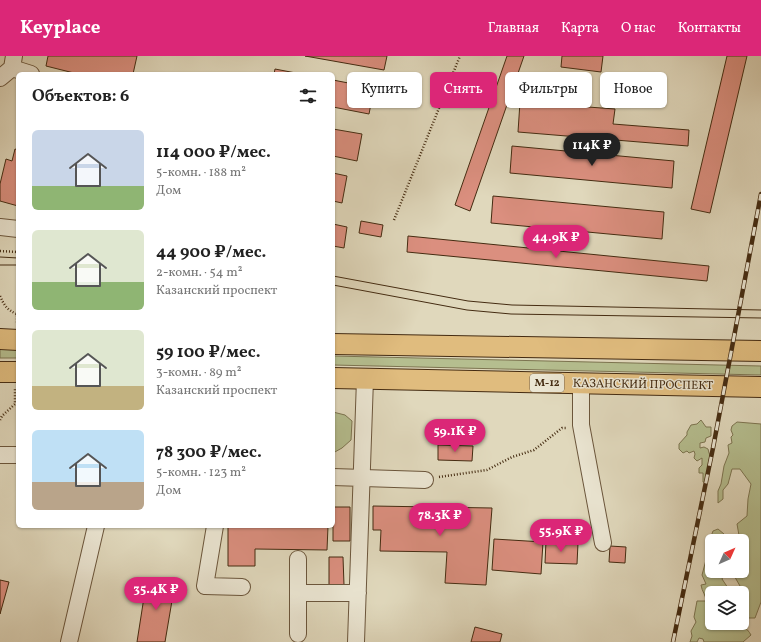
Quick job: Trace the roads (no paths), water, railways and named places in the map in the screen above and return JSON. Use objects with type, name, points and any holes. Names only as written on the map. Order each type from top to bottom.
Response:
[{"type":"main road","points":[[0,339],[16,340]]},
{"type":"main road","points":[[335,344],[761,351]]},
{"type":"main road","points":[[0,372],[16,372]]},
{"type":"main road","name":"КАЗАНСКИЙ ПРОСПЕКТ","points":[[335,378],[761,388]]},
{"type":"lane","points":[[9,67],[25,72]]},
{"type":"lane","points":[[0,227],[16,229]]},
{"type":"lane","points":[[356,642],[365,379]]},
{"type":"lane","points":[[581,384],[581,425],[603,543]]},
{"type":"lane","points":[[0,455],[16,455]]},
{"type":"lane","points":[[335,477],[425,480]]},
{"type":"lane","points":[[69,642],[96,528]]},
{"type":"lane","points":[[215,528],[205,586],[242,587]]},
{"type":"lane","points":[[298,559],[298,634]]},
{"type":"lane","points":[[299,593],[358,593]]},
{"type":"tram line","points":[[0,257],[16,258]]},
{"type":"tram line","points":[[0,265],[16,265]]},
{"type":"tram line","points":[[335,276],[468,301],[512,305],[761,310]]},
{"type":"tram line","points":[[335,285],[467,310],[511,314],[761,318]]},
{"type":"railway","points":[[673,642],[713,448],[761,194]]}]
